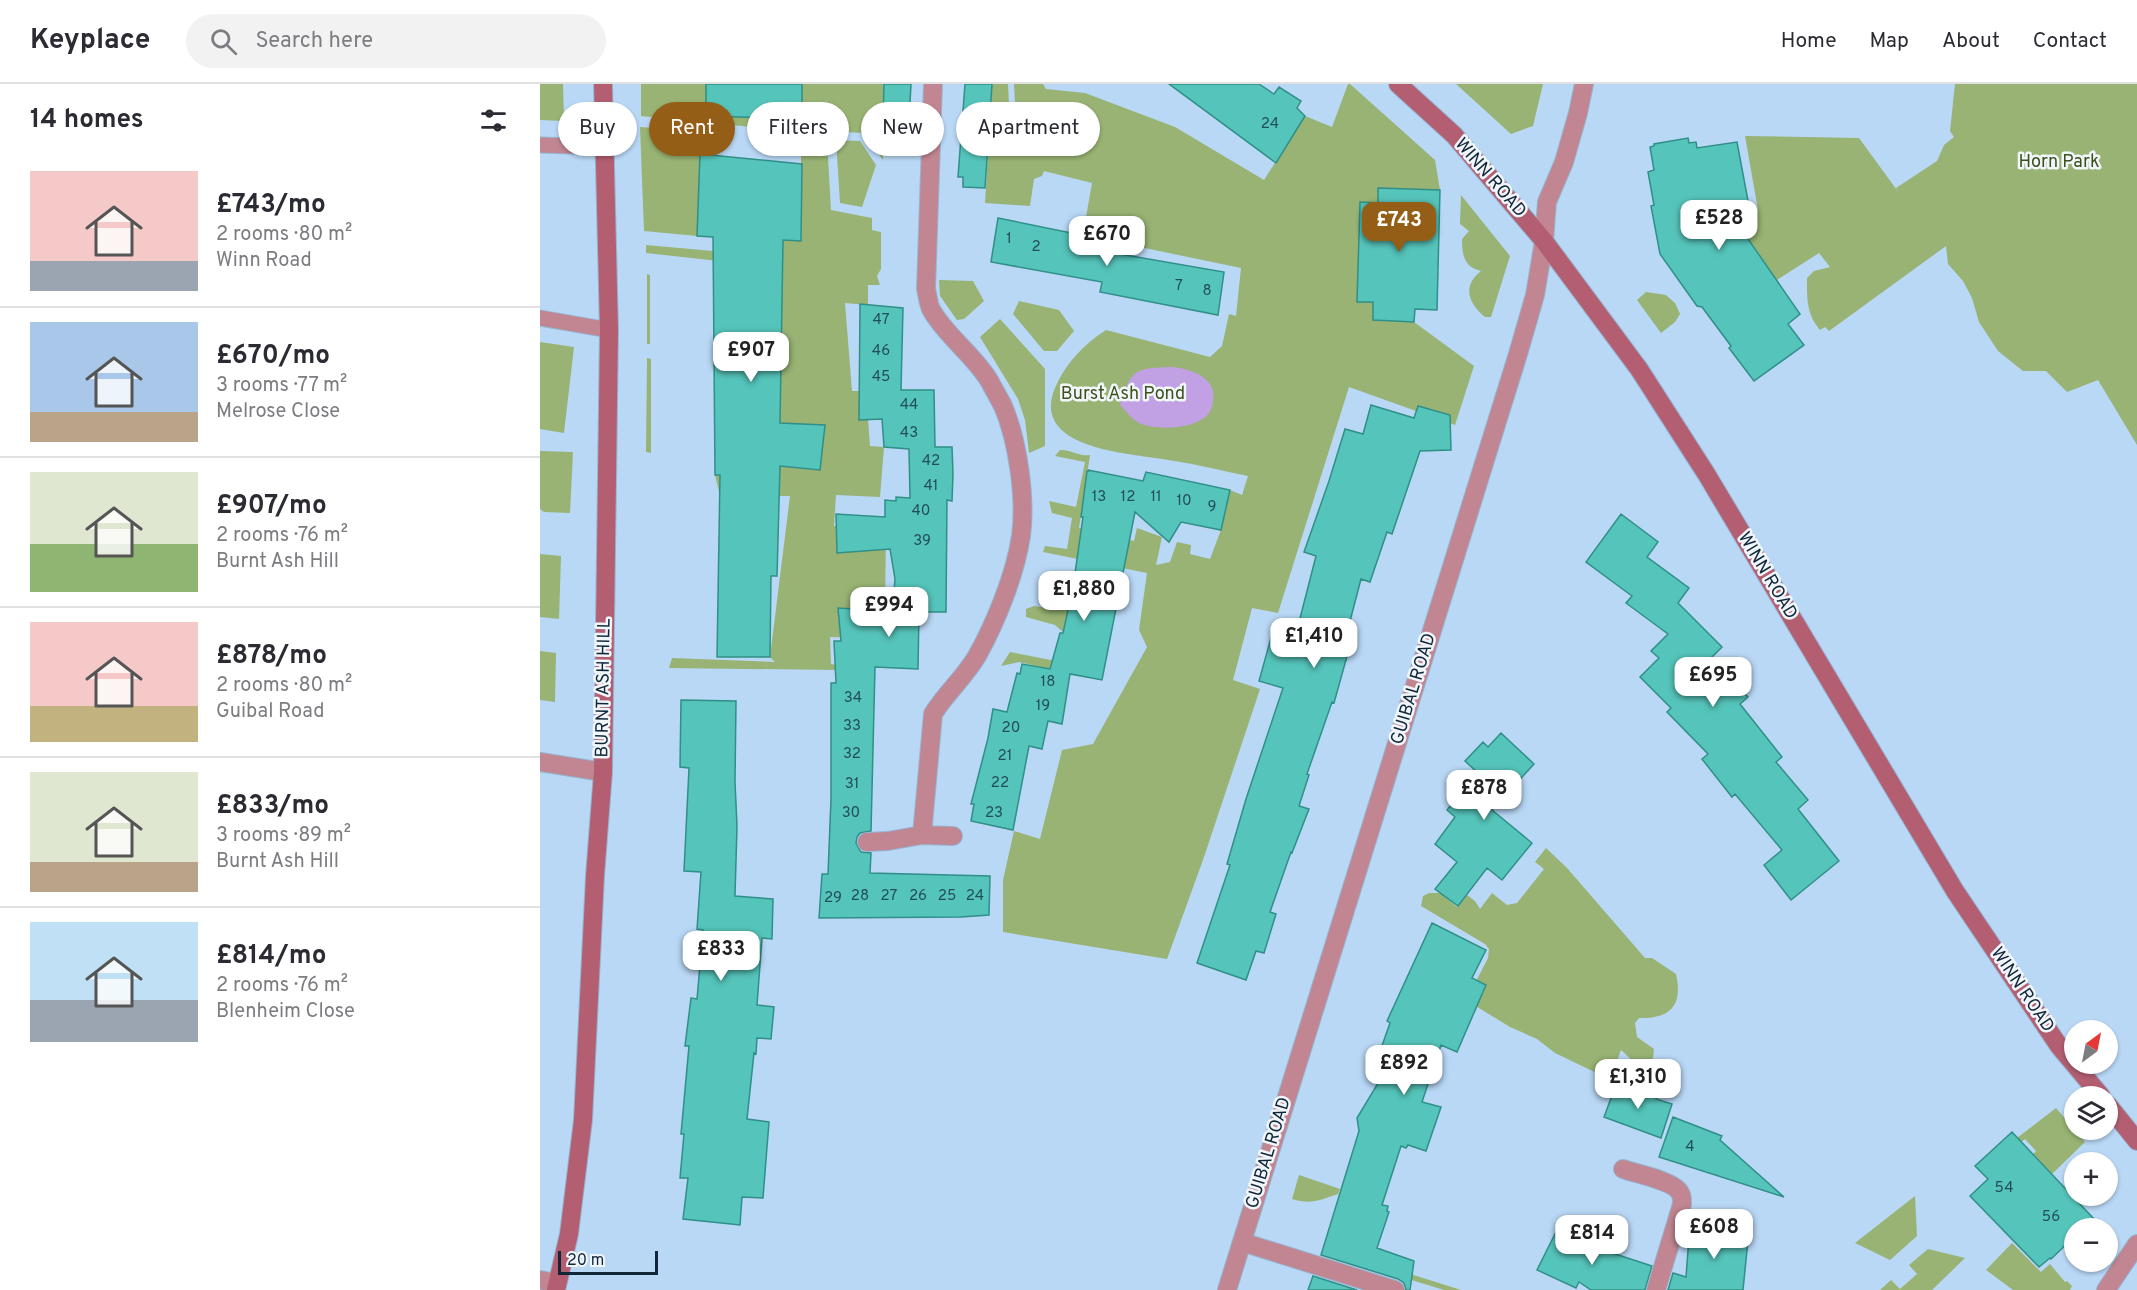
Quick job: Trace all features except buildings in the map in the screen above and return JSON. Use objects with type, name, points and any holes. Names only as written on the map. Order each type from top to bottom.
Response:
[{"type":"street","name":"BURNT ASH HILL","points":[[603,84],[604,102]]},
{"type":"street","points":[[922,835],[933,714],[962,680],[996,617],[1008,586],[1021,536],[1022,503],[1013,440],[1004,407],[987,377],[931,310],[927,294],[926,261],[933,84]]},
{"type":"street","name":"WINN ROAD","points":[[1398,84],[1454,135],[1544,241],[1639,369],[1707,475],[1955,891],[2060,1046],[2093,1086]]},
{"type":"street","name":"GUIBAL ROAD","points":[[1227,1290],[1518,354],[1535,295],[1544,241],[1547,202],[1564,162],[1584,84]]},
{"type":"street","name":"BURNT ASH HILL","points":[[551,1284],[566,1253],[583,1119],[595,876],[603,772],[609,330],[605,156]]},
{"type":"street","points":[[540,762],[603,772]]},
{"type":"street","points":[[867,842],[888,842],[922,835],[953,836]]},
{"type":"street","points":[[2118,1117],[2137,1141]]},
{"type":"street","points":[[1623,1169],[1667,1183],[1678,1190],[1682,1197],[1682,1204],[1656,1290]]},
{"type":"street","points":[[1242,1242],[1395,1290]]},
{"type":"street","points":[[2106,1290],[2137,1244]]},
{"type":"lane","points":[[540,145],[558,146]]},
{"type":"lane","points":[[540,318],[609,330]]},
{"type":"green space","points":[[540,84],[563,84],[563,102],[558,102],[558,121],[540,120]]},
{"type":"green space","points":[[641,84],[706,84],[706,100],[802,101],[802,84],[883,84],[883,102],[861,102],[861,133],[849,132],[849,102],[747,102],[747,127],[735,125],[735,102],[649,102],[649,117],[641,116]]},
{"type":"green space","points":[[992,84],[1008,84],[1009,102],[991,102]]},
{"type":"green space","name":"Burst Ash Pond","points":[[1014,84],[1043,84],[1046,89],[1085,93],[1175,127],[1264,180],[1305,116],[1332,127],[1348,84],[1350,84],[1435,160],[1440,190],[1379,189],[1373,320],[1414,322],[1474,366],[1455,425],[1349,387],[1278,613],[1252,608],[1233,680],[1260,689],[1167,959],[1003,932],[1003,880],[1014,831],[1040,839],[1062,750],[1093,744],[1147,647],[1139,630],[1147,573],[1043,552],[1045,546],[1067,549],[1072,518],[1052,513],[1049,501],[1076,507],[1085,462],[1055,456],[1060,450],[1090,455],[1079,528],[1134,541],[1137,528],[1162,537],[1156,565],[1170,562],[1177,542],[1191,545],[1190,554],[1210,559],[1221,530],[1230,490],[1242,495],[1248,476],[1184,462],[1106,450],[1086,444],[1068,435],[1056,424],[1051,408],[1055,388],[1064,371],[1083,348],[1106,330],[1210,357],[1222,346],[1229,314],[1236,316],[1241,268],[1111,241],[1114,223],[1086,217],[1092,183],[1044,171],[1042,176],[1034,179],[1030,206],[985,203],[988,156],[1100,156],[1100,102],[1015,102]]},
{"type":"green space","points":[[1456,84],[1543,84],[1533,126],[1511,134]]},
{"type":"green space","name":"Horn Park","points":[[1955,84],[2137,84],[2137,445],[2098,380],[2067,392],[2046,371],[2023,371],[1998,351],[1979,322],[1972,298],[1963,281],[1948,264],[1946,246],[1829,331],[1825,327],[1820,330],[1808,306],[1807,278],[1814,271],[1830,267],[1819,253],[1755,294],[1739,270],[1760,255],[1744,232],[1733,231],[1758,210],[1745,136],[1859,138],[1899,193],[1896,188],[1937,161],[1944,145],[1954,137],[1950,131]]},
{"type":"green space","points":[[640,127],[649,128],[649,156],[700,156],[697,236],[644,231]]},
{"type":"green space","points":[[849,141],[860,141],[861,156],[870,156],[876,165],[862,207],[840,203],[837,156],[849,156]]},
{"type":"green space","points":[[801,156],[828,156],[831,210],[872,218],[872,230],[881,232],[881,269],[877,276],[880,285],[868,285],[868,305],[845,303],[852,391],[859,391],[868,419],[870,446],[884,447],[880,497],[836,495],[834,526],[886,527],[885,610],[862,609],[862,638],[830,637],[831,664],[838,665],[835,670],[669,668],[672,658],[775,662],[770,657],[790,496],[720,496],[715,475],[779,476],[782,268],[646,253],[646,245],[735,253],[770,239],[801,241]]},
{"type":"green space","points":[[1461,195],[1510,256],[1491,317],[1485,317],[1479,312],[1471,300],[1469,288],[1481,271],[1471,267],[1465,260],[1462,239],[1469,231],[1460,224]]},
{"type":"green space","points":[[647,274],[650,275],[650,344],[647,344]]},
{"type":"green space","points":[[939,280],[973,281],[984,301],[964,319],[957,320],[940,296]]},
{"type":"green space","points":[[1646,292],[1666,295],[1675,303],[1680,314],[1675,322],[1661,333],[1637,300]]},
{"type":"green space","points":[[1019,301],[1059,310],[1074,331],[1057,351],[1044,351],[1013,314]]},
{"type":"green space","points":[[1000,319],[1045,369],[1045,446],[1029,453],[1025,420],[1018,399],[980,337]]},
{"type":"green space","points":[[540,342],[574,347],[564,433],[540,429]]},
{"type":"green space","points":[[647,358],[651,359],[651,453],[646,452]]},
{"type":"green space","points":[[540,451],[573,452],[570,513],[544,512],[540,509]]},
{"type":"green space","points":[[540,554],[561,556],[559,619],[540,617]]},
{"type":"green space","points":[[1034,606],[1059,610],[1066,607],[1069,609],[1063,632],[1055,625],[1026,617],[1026,609]]},
{"type":"green space","points":[[540,651],[556,653],[555,702],[540,700]]},
{"type":"green space","points":[[1010,652],[1056,661],[1054,670],[1019,662],[1001,666]]},
{"type":"green space","points":[[1546,848],[1567,868],[1645,958],[1652,958],[1676,974],[1678,994],[1672,1008],[1659,1016],[1639,1018],[1635,1023],[1637,1037],[1654,1049],[1653,1058],[1645,1067],[1633,1061],[1621,1050],[1613,1072],[1615,1074],[1610,1085],[1605,1087],[1607,1078],[1555,1053],[1537,1039],[1510,1027],[1474,1005],[1468,997],[1488,958],[1489,949],[1485,944],[1421,906],[1423,896],[1429,893],[1440,893],[1457,907],[1467,895],[1480,909],[1492,893],[1507,905],[1517,903],[1544,869],[1535,862]]},
{"type":"green space","points":[[2056,1108],[2064,1117],[2064,1140],[2083,1140],[2085,1142],[2075,1152],[2064,1152],[2064,1162],[2051,1175],[2033,1154],[2036,1151],[2025,1139],[2021,1142],[2017,1138]]},
{"type":"green space","points":[[1299,1175],[1340,1189],[1338,1194],[1310,1202],[1292,1199]]},
{"type":"green space","points":[[1915,1196],[1917,1236],[1890,1260],[1855,1243]]},
{"type":"green space","points":[[2012,1243],[2041,1272],[2050,1264],[2065,1282],[2067,1281],[2072,1286],[2070,1290],[2013,1290],[1986,1270]]},
{"type":"green space","points":[[1325,1247],[1461,1290],[1444,1290],[1324,1253]]},
{"type":"green space","points":[[1928,1249],[1965,1258],[1932,1290],[1880,1290],[1891,1280],[1900,1289],[1917,1274],[1909,1265]]},
{"type":"shaded area","points":[[1173,367],[1188,370],[1208,381],[1213,394],[1213,404],[1209,413],[1198,422],[1182,426],[1156,427],[1138,423],[1120,405],[1132,377],[1137,372],[1151,368]]}]
